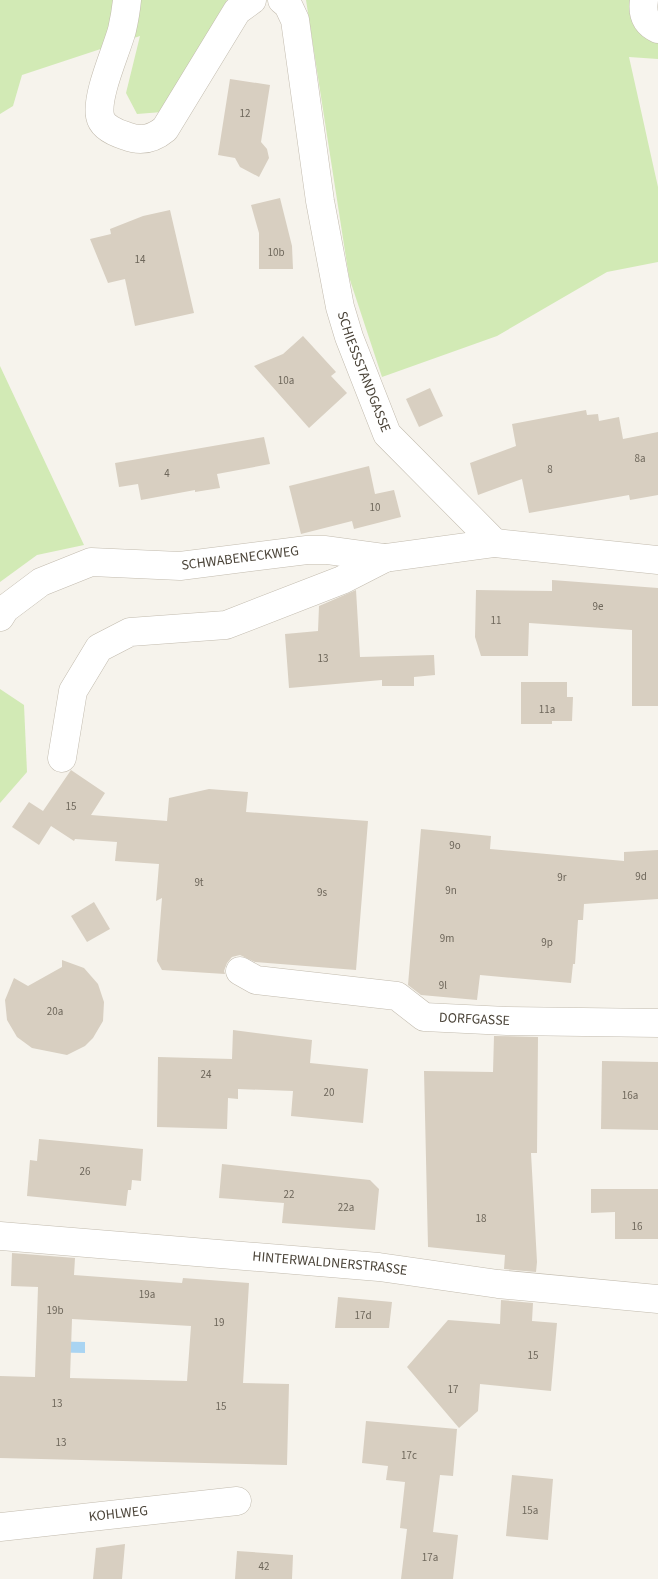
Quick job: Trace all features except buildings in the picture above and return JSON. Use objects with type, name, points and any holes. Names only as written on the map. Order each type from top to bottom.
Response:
[{"type":"street","points":[[127,0],[122,30],[101,97],[100,116],[104,124],[110,129],[130,138],[140,139],[150,138],[165,129],[237,11],[252,0]]},
{"type":"street","name":"SCHIESSSTANDGASSE","points":[[282,0],[288,5],[295,20],[320,201],[340,307],[349,337],[372,397],[387,434],[495,543]]},
{"type":"street","points":[[644,0],[643,11],[646,20],[658,29]]},
{"type":"street","points":[[495,543],[658,560]]},
{"type":"street","name":"SCHWABENECKWEG","points":[[0,617],[5,609],[41,582],[91,562],[180,566],[307,550],[326,550],[385,558],[495,543]]},
{"type":"street","points":[[62,758],[73,692],[99,648],[130,632],[226,625],[342,580],[385,558]]},
{"type":"street","name":"DORFGASSE","points":[[240,971],[256,980],[397,996],[424,1017],[507,1022],[658,1024]]},
{"type":"street","name":"HINTERWALDNERSTRASSE","points":[[0,1236],[379,1267],[498,1284],[658,1300]]},
{"type":"street","name":"KOHLWEG","points":[[0,1527],[237,1501]]},
{"type":"green space","points":[[0,0],[227,0],[162,112],[137,114],[126,93],[140,36],[22,75],[13,106],[0,114]]},
{"type":"green space","points":[[306,0],[658,0],[658,59],[629,57],[658,187],[658,262],[607,272],[497,336],[382,377],[349,277]]},
{"type":"green space","points":[[0,366],[84,545],[37,555],[0,582]]},
{"type":"green space","points":[[0,689],[24,705],[27,772],[0,803]]},
{"type":"water","points":[[39,1341],[85,1342],[85,1353],[39,1352]]}]
